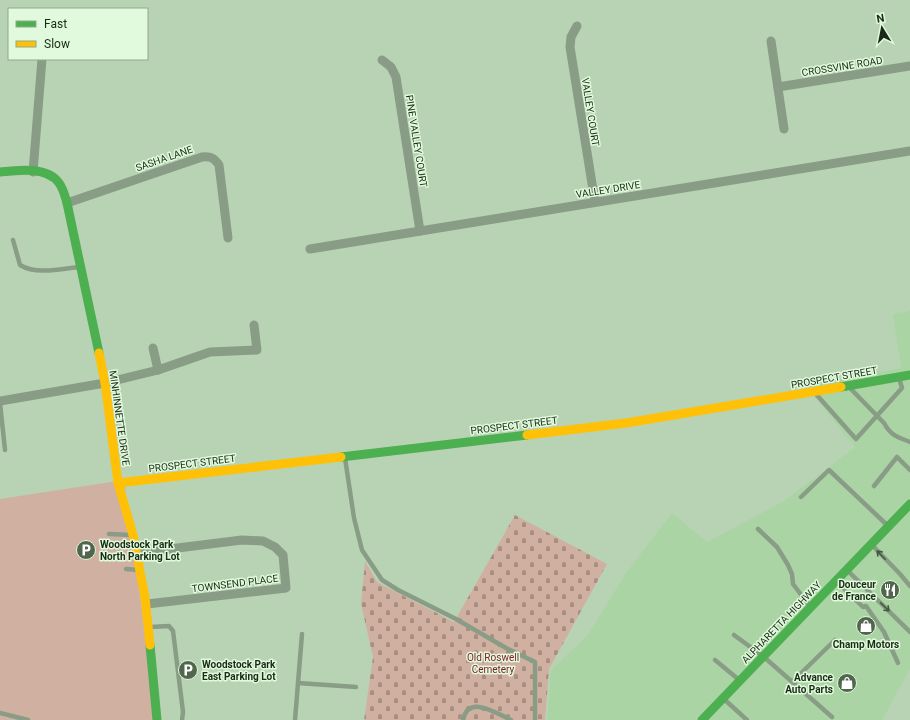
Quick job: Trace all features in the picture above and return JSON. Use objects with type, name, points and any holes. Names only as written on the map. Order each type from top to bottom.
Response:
[{"type":"main road","name":"MINHINNETTE DRIVE","points":[[0,172],[22,170],[47,174],[59,182],[67,203],[105,383],[118,483],[133,535],[146,604],[158,720]]},
{"type":"main road","name":"PROSPECT STREET","points":[[118,483],[626,423],[910,375]]},
{"type":"main road","name":"ALPHARETTA HIGHWAY","points":[[702,720],[871,544],[909,508]]},
{"type":"street","name":"VALLEY COURT","points":[[577,26],[571,36],[570,47],[595,202]]},
{"type":"street","points":[[771,41],[784,129]]},
{"type":"street","points":[[34,172],[42,60]]},
{"type":"street","name":"PINE VALLEY COURT","points":[[382,60],[391,68],[396,77],[420,231]]},
{"type":"street","name":"CROSSVINE ROAD","points":[[778,87],[910,66]]},
{"type":"street","name":"VALLEY DRIVE","points":[[310,249],[910,151]]},
{"type":"street","name":"SASHA LANE","points":[[67,203],[208,156],[213,158],[219,166],[228,238]]},
{"type":"street","points":[[0,402],[105,383],[158,370],[210,352],[257,350],[254,325]]},
{"type":"street","points":[[153,348],[158,370]]},
{"type":"street","name":"TOWNSEND PLACE","points":[[137,554],[242,540],[263,541],[275,546],[283,555],[286,588],[146,604]]},
{"type":"lane","points":[[13,240],[20,264],[26,268],[39,270],[81,267]]},
{"type":"lane","points":[[814,391],[856,439],[902,388],[899,377]]},
{"type":"lane","points":[[847,385],[878,416],[895,436],[910,442]]},
{"type":"lane","points":[[0,402],[5,450]]},
{"type":"lane","points":[[345,456],[354,518],[362,550],[374,569],[382,580],[398,590],[456,619],[506,648],[535,662],[535,720]]},
{"type":"lane","points":[[874,486],[897,457],[910,470]]},
{"type":"lane","points":[[801,497],[830,470],[889,526]]},
{"type":"lane","points":[[758,529],[777,547],[792,574],[793,584],[811,607]]},
{"type":"lane","points":[[109,534],[133,535]]},
{"type":"lane","points":[[871,544],[910,586]]},
{"type":"lane","points":[[126,569],[140,570]]},
{"type":"lane","points":[[847,570],[910,632]]},
{"type":"lane","points":[[836,581],[863,607],[866,606],[884,632],[898,662]]},
{"type":"lane","points":[[149,627],[169,626],[173,631],[183,712],[182,720]]},
{"type":"lane","points":[[295,720],[302,634]]},
{"type":"lane","points":[[734,636],[764,657],[832,717]]},
{"type":"lane","points":[[792,682],[835,640]]},
{"type":"lane","points":[[715,660],[740,681]]},
{"type":"lane","points":[[298,683],[356,687]]},
{"type":"lane","points":[[723,698],[747,720]]},
{"type":"lane","points":[[463,720],[465,711],[469,708],[483,707],[511,720]]},
{"type":"lane","points":[[0,713],[28,720]]},
{"type":"shaded area","points":[[910,311],[910,669],[882,720],[547,720],[551,670],[587,636],[626,573],[672,513],[707,542],[784,501],[855,447],[806,386],[901,368],[893,314]]},
{"type":"green space","points":[[124,480],[157,720],[0,720],[0,499]]},
{"type":"green space","name":"Old Roswell Cemetery","points":[[515,515],[607,564],[549,669],[545,720],[364,720],[373,657],[361,604],[365,561],[377,582],[454,622]]},
{"type":"traffic: fast","points":[[0,172],[32,170],[47,174],[54,178],[62,187],[67,203],[99,353]]},
{"type":"traffic: fast","points":[[841,387],[910,375]]},
{"type":"traffic: fast","points":[[341,457],[527,435]]},
{"type":"traffic: fast","points":[[702,720],[910,504]]},
{"type":"traffic: fast","points":[[150,645],[157,720]]},
{"type":"traffic: slow","points":[[99,353],[105,383],[118,483],[133,535],[145,597],[150,645]]},
{"type":"traffic: slow","points":[[527,435],[626,423],[841,387]]},
{"type":"traffic: slow","points":[[118,483],[341,457]]},
{"type":"place","name":"Woodstock Park North Parking Lot","points":[[86,550]]},
{"type":"place","name":"Douceur de France","points":[[890,590]]},
{"type":"place","name":"Champ Motors","points":[[866,626]]},
{"type":"place","name":"Woodstock Park East Parking Lot","points":[[188,670]]},
{"type":"place","name":"Advance Auto Parts","points":[[847,683]]}]
